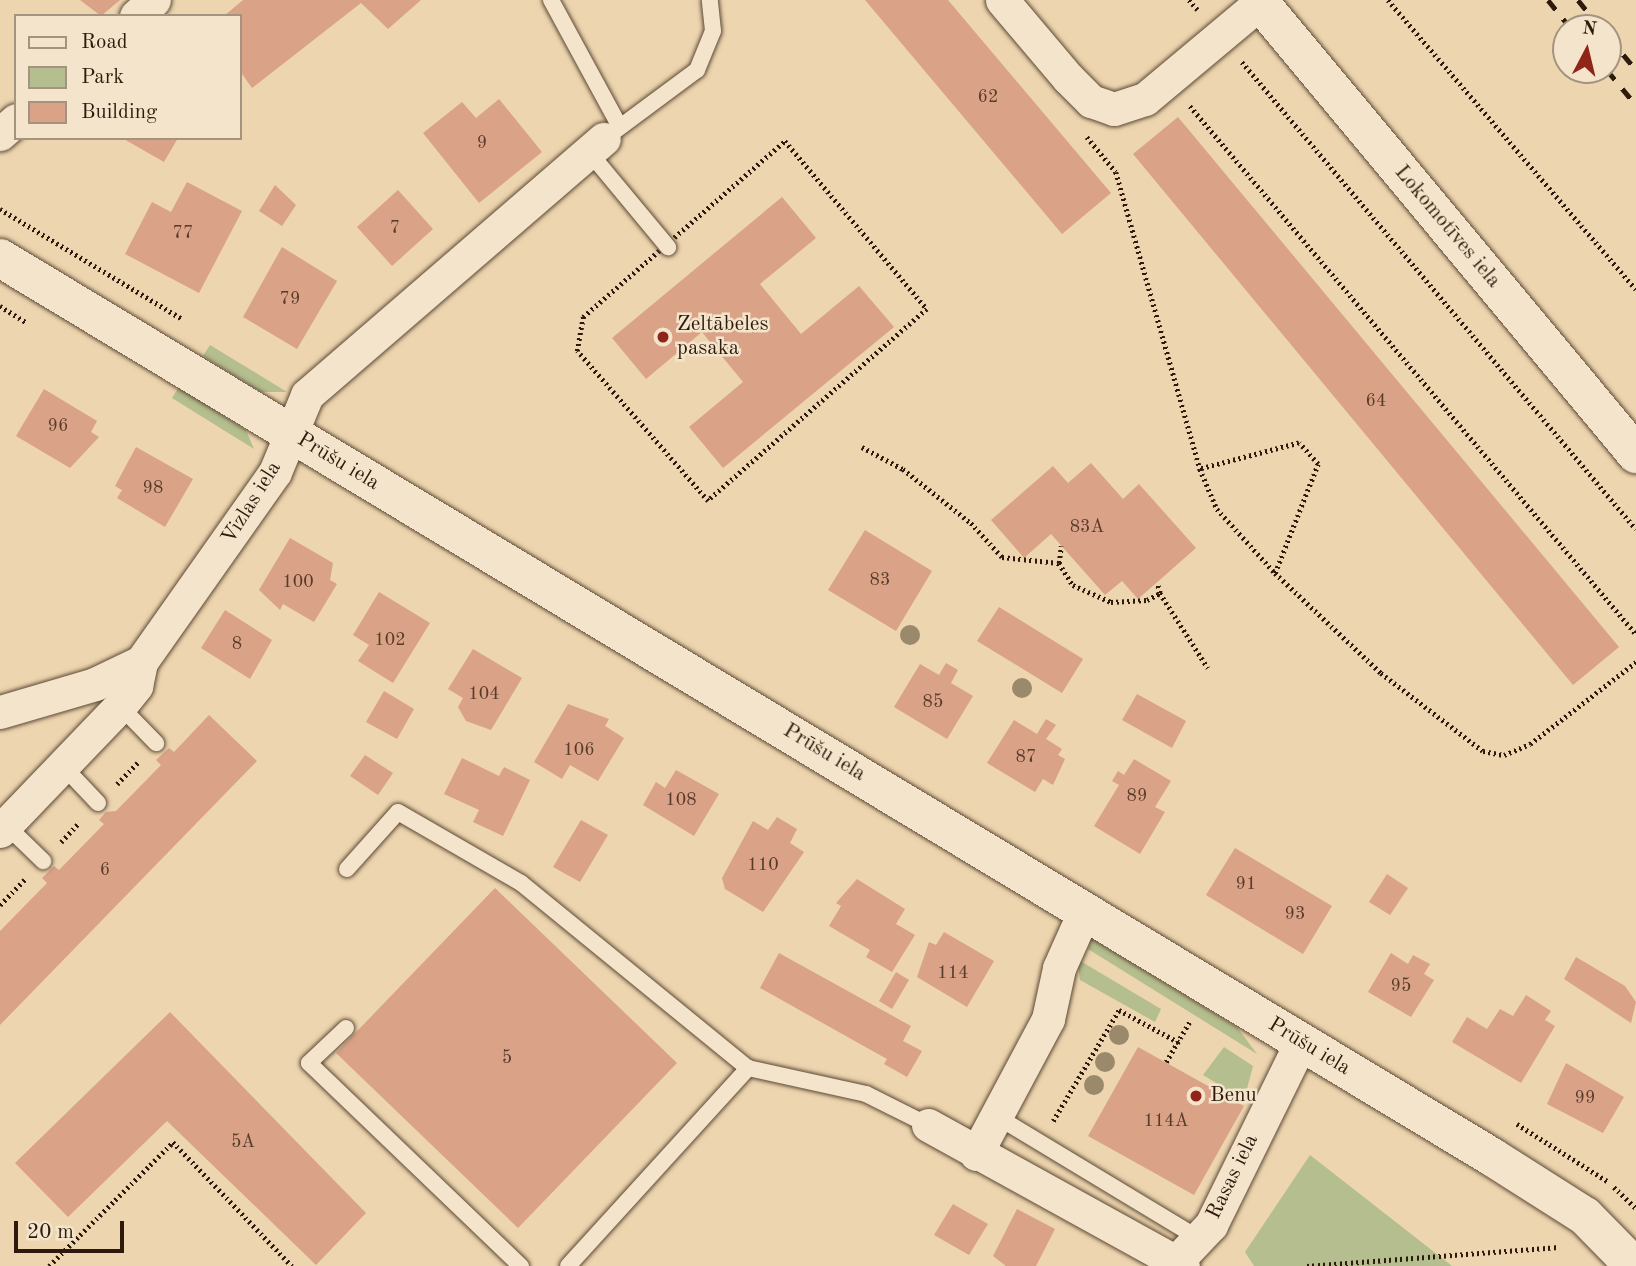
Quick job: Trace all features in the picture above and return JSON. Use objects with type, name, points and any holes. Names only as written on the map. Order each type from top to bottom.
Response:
[{"type":"street","points":[[138,14],[155,0]]},
{"type":"street","points":[[1002,0],[1091,101],[1114,109],[1145,99],[1259,2]]},
{"type":"street","name":"Lokomotīves iela","points":[[1259,2],[1636,454]]},
{"type":"street","points":[[0,134],[14,122]]},
{"type":"street","name":"Vizlas iela","points":[[0,712],[94,684],[141,662],[262,493],[307,395],[604,139]]},
{"type":"street","name":"Prūšu iela","points":[[0,258],[1085,910],[1585,1216],[1634,1266]]},
{"type":"street","points":[[3,828],[120,706],[136,686],[141,662]]},
{"type":"street","points":[[976,1154],[1048,1019],[1059,968],[1085,910]]},
{"type":"street","name":"Rasas iela","points":[[1182,1258],[1211,1225],[1301,1042]]},
{"type":"street","points":[[928,1125],[976,1154],[1182,1258]]},
{"type":"lane","points":[[551,0],[604,139],[668,247]]},
{"type":"lane","points":[[604,139],[697,70],[713,31],[710,0]]},
{"type":"lane","points":[[120,706],[156,743]]},
{"type":"lane","points":[[63,766],[98,803]]},
{"type":"lane","points":[[347,869],[398,812],[521,883],[748,1068],[866,1094],[928,1125]]},
{"type":"lane","points":[[3,828],[43,861]]},
{"type":"lane","points":[[346,1028],[309,1063],[521,1266]]},
{"type":"lane","points":[[568,1266],[748,1068]]},
{"type":"lane","points":[[996,1116],[1040,1142],[1182,1258]]},
{"type":"path","points":[[1189,0],[1636,529]]},
{"type":"path","points":[[1388,0],[1636,289]]},
{"type":"path","points":[[1167,78],[1636,634]]},
{"type":"path","points":[[1081,130],[1116,172],[1200,469],[1217,509],[1275,573],[1381,673],[1483,751],[1504,755],[1530,744],[1636,662]]},
{"type":"path","points":[[785,141],[927,309],[708,501],[577,351],[583,317],[668,247],[785,141]]},
{"type":"path","points":[[1200,469],[1299,443],[1318,464],[1275,573]]},
{"type":"path","points":[[862,447],[903,469],[971,523],[1002,557],[1059,563]]},
{"type":"path","points":[[1061,547],[1059,563],[1073,585],[1111,602],[1160,593]]},
{"type":"path","points":[[1157,583],[1160,593],[1208,668]]},
{"type":"path","points":[[1040,1142],[1119,1010],[1180,1043]]},
{"type":"path","points":[[1166,1062],[1191,1021]]},
{"type":"path","points":[[49,1266],[173,1142],[292,1266]]},
{"type":"path","points":[[1307,1266],[1558,1247]]},
{"type":"green space","points":[[210,345],[287,392],[261,392],[203,356]]},
{"type":"green space","points":[[179,387],[246,430],[254,449],[172,398]]},
{"type":"green space","points":[[1091,938],[1237,1027],[1257,1054],[1088,949]]},
{"type":"green space","points":[[1077,959],[1161,1009],[1155,1022],[1080,980]]},
{"type":"green space","points":[[1224,1047],[1253,1066],[1244,1100],[1203,1075]]},
{"type":"green space","points":[[1310,1155],[1452,1266],[1254,1266],[1245,1252]]},
{"type":"building","points":[[80,0],[120,0],[103,14],[98,14]]},
{"type":"building","points":[[243,0],[421,0],[388,29],[361,3],[252,88],[242,74],[242,14],[226,14]]},
{"type":"building","points":[[865,0],[948,0],[1111,193],[1062,234]]},
{"type":"building","points":[[499,99],[542,152],[479,203],[423,133],[462,102],[476,118]]},
{"type":"building","points":[[1178,117],[1619,647],[1573,685],[1133,154]]},
{"type":"building","points":[[126,140],[177,140],[164,162]]},
{"type":"building","points":[[187,182],[242,211],[199,293],[125,254],[152,202],[171,212]]},
{"type":"building","points":[[275,185],[296,205],[282,226],[259,211]]},
{"type":"building","points":[[398,190],[433,229],[392,266],[357,227]]},
{"type":"building","points":[[782,197],[816,238],[760,284],[801,334],[859,286],[894,327],[723,468],[689,427],[743,382],[702,332],[646,379],[612,338]]},
{"type":"building","points":[[282,247],[337,281],[297,349],[243,317]]},
{"type":"building","points":[[44,389],[97,421],[91,432],[99,437],[70,468],[16,436]]},
{"type":"building","points":[[136,447],[193,479],[165,527],[117,498],[122,490],[115,486]]},
{"type":"building","points":[[1091,463],[1123,499],[1139,484],[1196,548],[1138,599],[1122,581],[1105,595],[1051,534],[1024,558],[991,520],[1053,466],[1068,483]]},
{"type":"building","points":[[865,530],[932,571],[896,631],[828,590]]},
{"type":"building","points":[[290,538],[333,563],[330,580],[337,584],[314,622],[283,604],[280,610],[259,590]]},
{"type":"building","points":[[379,592],[430,623],[393,683],[358,661],[369,645],[353,635]]},
{"type":"building","points":[[999,607],[1083,659],[1062,693],[977,641]]},
{"type":"building","points":[[225,610],[272,640],[250,679],[201,648]]},
{"type":"building","points":[[473,649],[522,678],[491,730],[466,721],[458,707],[463,698],[448,689]]},
{"type":"building","points":[[946,663],[958,670],[951,683],[973,696],[947,739],[894,707],[920,664],[939,675]]},
{"type":"building","points":[[384,691],[414,709],[397,739],[366,722]]},
{"type":"building","points":[[1137,694],[1186,721],[1172,748],[1122,720]]},
{"type":"building","points":[[568,704],[609,719],[605,726],[624,738],[598,781],[570,765],[562,779],[534,762]]},
{"type":"building","points":[[209,715],[257,761],[0,1025],[0,931],[47,883],[42,878],[54,866],[59,870],[104,824],[99,820],[106,812],[116,811],[161,765],[156,760],[169,748],[174,752]]},
{"type":"building","points":[[1046,719],[1056,725],[1046,739],[1062,749],[1058,755],[1065,759],[1053,785],[1043,779],[1035,792],[987,763],[1014,720],[1037,734]]},
{"type":"building","points":[[365,755],[393,773],[378,795],[350,776]]},
{"type":"building","points":[[462,758],[499,776],[504,767],[530,780],[503,836],[473,822],[479,810],[444,794]]},
{"type":"building","points":[[1134,759],[1171,781],[1155,807],[1165,812],[1140,854],[1094,826],[1119,785],[1112,781],[1118,771],[1124,775]]},
{"type":"building","points":[[676,770],[719,794],[694,836],[643,805],[656,782],[665,788]]},
{"type":"building","points":[[777,817],[797,829],[790,843],[804,852],[763,912],[725,889],[722,878],[753,821],[768,830]]},
{"type":"building","points":[[581,820],[608,835],[580,882],[553,867]]},
{"type":"building","points":[[1235,848],[1332,906],[1303,954],[1206,895]]},
{"type":"building","points":[[1387,874],[1408,888],[1390,915],[1369,902]]},
{"type":"building","points":[[857,879],[905,909],[896,924],[915,935],[892,972],[866,957],[870,950],[829,926],[841,906],[836,903]]},
{"type":"building","points":[[495,888],[677,1063],[518,1228],[336,1053]]},
{"type":"building","points":[[944,932],[994,961],[967,1007],[917,977],[929,942],[936,945]]},
{"type":"building","points":[[779,953],[911,1026],[903,1041],[922,1051],[907,1077],[884,1064],[887,1059],[760,988]]},
{"type":"building","points":[[1391,953],[1408,964],[1413,955],[1430,964],[1424,974],[1434,980],[1411,1017],[1368,992]]},
{"type":"building","points":[[1576,957],[1625,986],[1636,1002],[1631,1023],[1564,979]]},
{"type":"building","points":[[896,972],[909,980],[892,1009],[879,1001]]},
{"type":"building","points":[[1526,995],[1551,1011],[1545,1020],[1555,1026],[1521,1083],[1452,1042],[1467,1017],[1487,1029],[1500,1009],[1513,1016]]},
{"type":"building","points":[[170,1012],[366,1213],[316,1265],[167,1121],[68,1217],[15,1163]]},
{"type":"building","points":[[1138,1047],[1244,1106],[1194,1195],[1088,1136]]},
{"type":"building","points":[[1566,1063],[1624,1097],[1603,1133],[1547,1104]]},
{"type":"building","points":[[953,1204],[988,1224],[969,1255],[934,1235]]},
{"type":"building","points":[[1017,1209],[1055,1229],[1036,1266],[1006,1266],[993,1256]]},
{"type":"railway","points":[[1548,0],[1560,14]]},
{"type":"railway","points":[[1578,0],[1590,14]]},
{"type":"railway","points":[[1622,53],[1636,70]]},
{"type":"railway","points":[[1619,84],[1636,105]]},
{"type":"place","name":"Zeltābeles pasaka","points":[[663,337]]},
{"type":"place","name":"Benu","points":[[1196,1096]]}]
